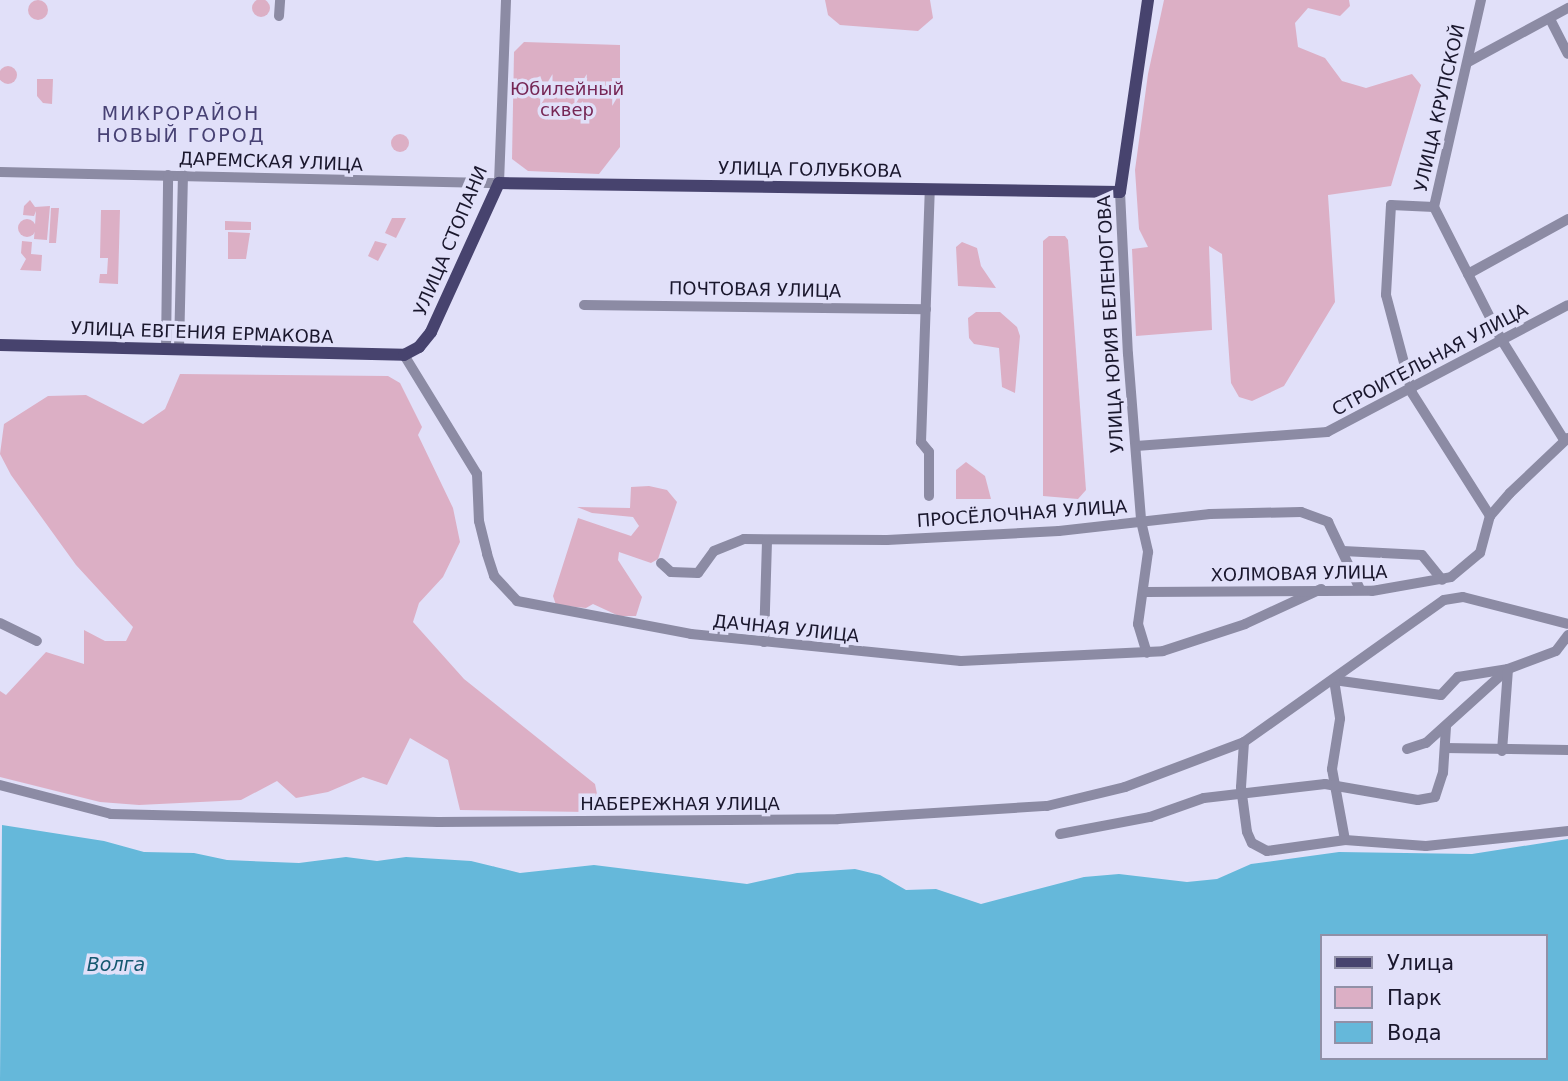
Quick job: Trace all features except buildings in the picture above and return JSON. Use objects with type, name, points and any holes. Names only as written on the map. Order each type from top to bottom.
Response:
[{"type":"main road","name":"УЛИЦА ЮРИЯ БЕЛЕНОГОВА","points":[[1120,192],[1148,0]]},
{"type":"main road","name":"УЛИЦА ГОЛУБКОВА","points":[[499,183],[1120,192]]},
{"type":"main road","name":"УЛИЦА СТОПАНИ","points":[[404,355],[419,347],[431,332],[499,183]]},
{"type":"main road","name":"УЛИЦА ЕВГЕНИЯ ЕРМАКОВА","points":[[0,345],[404,355]]},
{"type":"street","points":[[279,16],[280,0]]},
{"type":"street","name":"УЛИЦА СТОПАНИ","points":[[499,183],[506,0]]},
{"type":"street","name":"УЛИЦА КРУПСКОЙ","points":[[1481,0],[1434,207],[1502,339],[1566,439]]},
{"type":"street","points":[[1468,62],[1568,8]]},
{"type":"street","points":[[1550,19],[1568,54]]},
{"type":"street","name":"ДАРЕМСКАЯ УЛИЦА","points":[[0,172],[499,183]]},
{"type":"street","points":[[168,175],[173,350]]},
{"type":"street","points":[[173,350],[183,175]]},
{"type":"street","points":[[929,496],[929,452],[922,442],[930,190]]},
{"type":"street","name":"УЛИЦА ЮРИЯ БЕЛЕНОГОВА","points":[[1120,192],[1141,521],[1148,552],[1146,592],[1138,624],[1147,653]]},
{"type":"street","points":[[1434,207],[1391,205],[1386,295],[1411,390],[1490,516]]},
{"type":"street","points":[[1468,274],[1568,219]]},
{"type":"street","name":"ПОЧТОВАЯ УЛИЦА","points":[[584,304],[926,309]]},
{"type":"street","name":"СТРОИТЕЛЬНАЯ УЛИЦА","points":[[1136,446],[1327,432],[1411,390],[1568,304]]},
{"type":"street","name":"ДАЧНАЯ УЛИЦА","points":[[404,355],[477,474],[478,522],[494,576],[517,601],[637,625],[764,642],[961,661],[1147,653],[1245,624],[1321,589]]},
{"type":"street","points":[[1447,578],[1480,553],[1490,516],[1566,439]]},
{"type":"street","name":"ПРОСЁЛОЧНАЯ УЛИЦА","points":[[661,563],[671,572],[698,573],[724,545],[744,539],[767,541],[1059,531],[1141,521],[1301,512],[1328,522],[1360,589]]},
{"type":"street","points":[[764,642],[767,541]]},
{"type":"street","points":[[1343,551],[1422,555],[1447,578],[1455,597],[1568,624]]},
{"type":"street","name":"ХОЛМОВАЯ УЛИЦА","points":[[1146,592],[1321,589],[1372,591],[1447,578]]},
{"type":"street","name":"НАБЕРЕЖНАЯ УЛИЦА","points":[[0,785],[111,814],[438,822],[838,819],[1047,806],[1125,787],[1244,742],[1334,680],[1437,603],[1455,597]]},
{"type":"street","points":[[0,623],[37,641]]},
{"type":"street","points":[[1334,680],[1349,685],[1441,695],[1458,677],[1508,669],[1556,651],[1568,635]]},
{"type":"street","points":[[1407,749],[1426,743],[1508,669]]},
{"type":"street","points":[[1502,751],[1508,669]]},
{"type":"street","points":[[1334,680],[1340,706],[1332,769],[1345,840]]},
{"type":"street","points":[[1060,834],[1150,817],[1204,798],[1241,794],[1336,786],[1418,800],[1435,797],[1446,748],[1446,727]]},
{"type":"street","points":[[1244,742],[1241,794],[1247,832],[1258,848],[1281,851],[1345,840],[1426,846],[1568,831]]},
{"type":"street","points":[[1446,748],[1568,750]]},
{"type":"green space","points":[[261,-1],[267,2],[270,8],[267,14],[261,17],[255,14],[252,8],[255,2]]},
{"type":"green space","points":[[34,0],[42,0],[48,10],[42,20],[34,20],[28,14],[28,6]]},
{"type":"green space","points":[[825,0],[930,0],[933,18],[918,31],[840,25],[828,15]]},
{"type":"green space","points":[[1164,0],[1349,0],[1350,6],[1340,16],[1308,8],[1295,23],[1298,47],[1325,58],[1342,81],[1366,88],[1412,74],[1421,85],[1391,186],[1328,195],[1335,302],[1284,386],[1252,401],[1239,397],[1231,383],[1222,254],[1209,246],[1212,330],[1136,336],[1132,249],[1148,247],[1139,229],[1135,170],[1148,74]]},
{"type":"green space","name":"Юбилейный сквер","points":[[524,42],[620,45],[620,147],[599,174],[528,171],[512,159],[514,52]]},
{"type":"green space","points":[[8,66],[14,69],[17,75],[14,81],[8,84],[2,81],[-1,75],[2,69]]},
{"type":"green space","points":[[37,79],[53,79],[52,104],[43,103],[37,96]]},
{"type":"green space","points":[[400,134],[406,137],[409,143],[406,149],[400,152],[394,149],[391,143],[394,137]]},
{"type":"green space","points":[[30,200],[35,207],[50,206],[47,240],[34,239],[36,211],[34,216],[23,215],[24,206]]},
{"type":"green space","points":[[51,208],[59,208],[56,243],[49,243]]},
{"type":"green space","points":[[101,210],[120,210],[118,284],[99,283],[100,274],[107,274],[108,258],[100,258]]},
{"type":"green space","points":[[392,218],[406,218],[396,238],[385,233]]},
{"type":"green space","points":[[27,219],[33,222],[36,228],[33,234],[27,237],[21,234],[18,228],[21,222]]},
{"type":"green space","points":[[225,221],[251,222],[251,230],[225,230]]},
{"type":"green space","points":[[228,232],[250,233],[246,259],[228,259]]},
{"type":"green space","points":[[1049,236],[1065,236],[1068,240],[1086,490],[1078,499],[1043,496],[1043,241]]},
{"type":"green space","points":[[22,241],[32,242],[31,254],[42,255],[41,271],[20,270],[26,259],[21,253]]},
{"type":"green space","points":[[375,241],[387,244],[378,261],[368,256]]},
{"type":"green space","points":[[962,242],[977,248],[981,266],[996,288],[958,286],[956,247]]},
{"type":"green space","points":[[976,312],[1000,312],[1017,327],[1020,336],[1015,393],[1002,387],[999,348],[974,344],[969,338],[968,318]]},
{"type":"green space","points":[[180,374],[388,376],[400,383],[422,427],[418,435],[453,508],[460,542],[443,577],[419,603],[413,622],[464,679],[595,784],[599,804],[587,812],[460,810],[448,760],[410,738],[387,785],[363,777],[328,792],[296,798],[277,781],[241,800],[139,805],[100,802],[0,777],[0,691],[6,695],[46,652],[84,664],[84,630],[105,641],[126,641],[133,627],[76,565],[11,475],[0,454],[4,424],[48,396],[86,395],[143,424],[165,409]]},
{"type":"green space","points":[[966,462],[985,476],[991,499],[956,499],[956,470]]},
{"type":"green space","points":[[649,486],[667,490],[677,502],[658,559],[651,563],[619,552],[618,560],[642,597],[636,616],[619,616],[593,604],[586,608],[556,605],[553,596],[578,518],[631,536],[639,526],[633,517],[592,513],[577,507],[630,508],[631,487]]},
{"type":"water","name":"Волга","points":[[2,825],[104,841],[144,852],[194,853],[227,860],[299,863],[346,857],[377,861],[406,857],[471,861],[520,873],[594,865],[747,884],[797,873],[855,869],[880,875],[906,890],[936,889],[981,904],[1084,877],[1119,874],[1187,882],[1217,879],[1251,864],[1339,852],[1472,854],[1568,839],[1568,1081],[0,1081]]},
{"type":"district","name":"МИКРОРАЙОН НОВЫЙ ГОРОД","points":[[181,125]]}]
